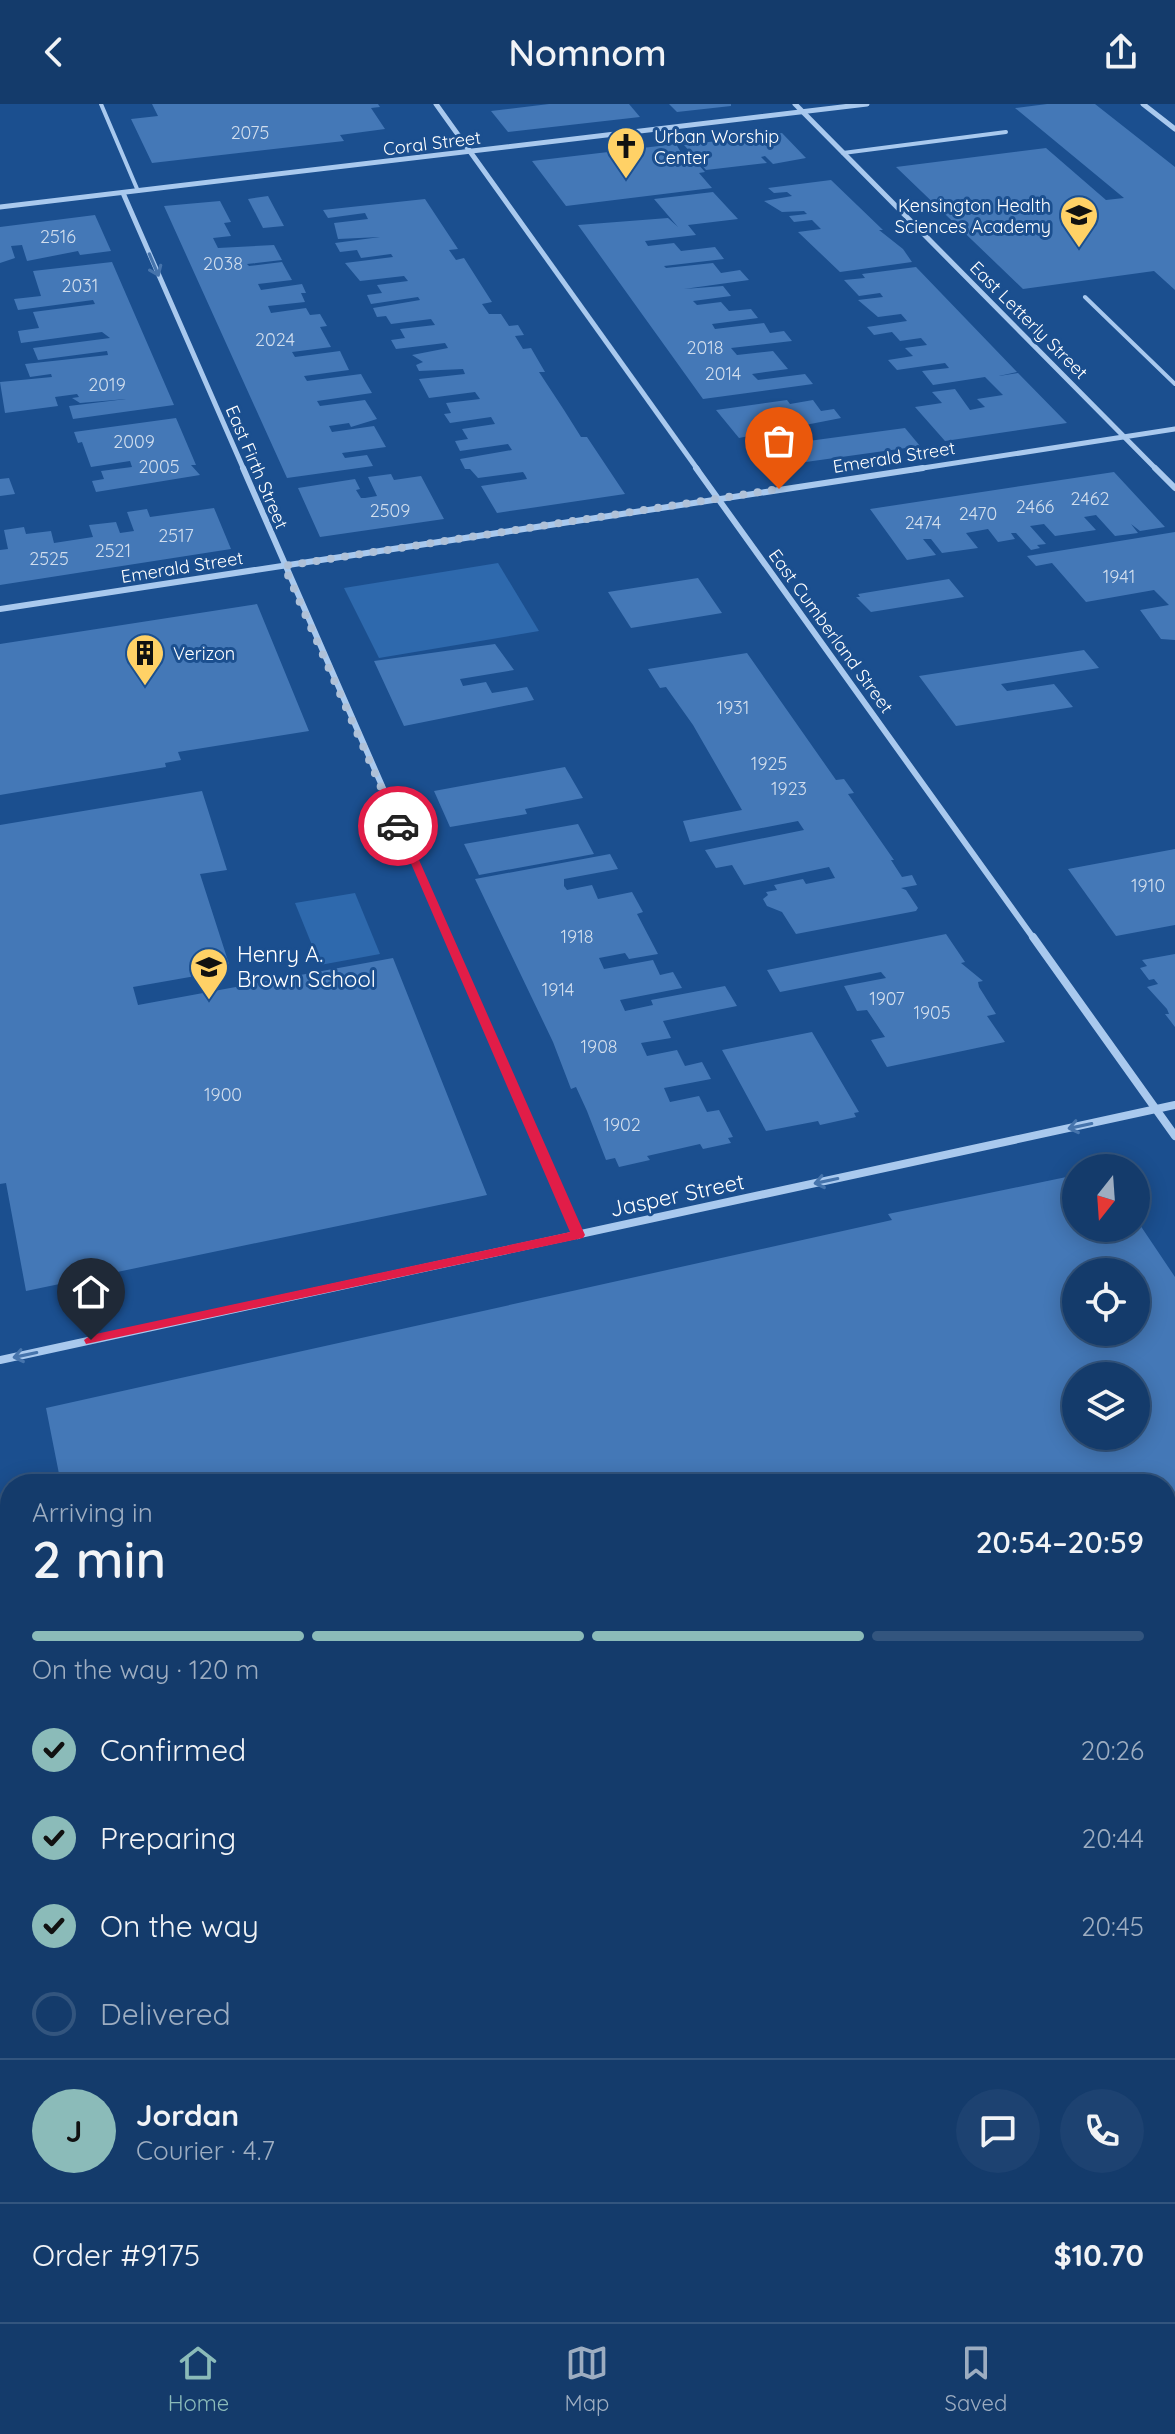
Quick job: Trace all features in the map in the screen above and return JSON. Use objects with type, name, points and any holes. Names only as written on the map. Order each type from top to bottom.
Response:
[{"type":"street","name":"East Cumberland Street","points":[[436,104],[1175,1136]]},
{"type":"street","name":"East Letterly Street","points":[[795,104],[1175,488]]},
{"type":"street","name":"Coral Street","points":[[0,207],[867,104]]},
{"type":"street","points":[[1143,104],[1175,129]]},
{"type":"street","name":"East Firth Street","points":[[123,193],[578,1235]]},
{"type":"street","name":"Emerald Street","points":[[0,609],[1175,429]]},
{"type":"street","name":"Jasper Street","points":[[0,1360],[1175,1105]]},
{"type":"lane","points":[[101,104],[138,191]]},
{"type":"lane","points":[[843,153],[1006,132]]},
{"type":"lane","points":[[1085,297],[1175,384]]},
{"type":"shaded area","points":[[498,563],[539,631],[379,658],[344,588]]},
{"type":"shaded area","points":[[355,893],[380,954],[320,965],[295,903]]},
{"type":"building","points":[[152,104],[378,104],[380,107],[371,108],[385,129],[340,135],[344,141],[152,163],[131,119],[158,116]]},
{"type":"building","points":[[549,104],[629,104],[640,117],[508,132],[491,111]]},
{"type":"building","points":[[669,104],[731,104],[731,106],[677,112]]},
{"type":"building","name":"Kensington Health Sciences Academy","points":[[1095,104],[1175,167],[1175,290],[1154,271],[1023,289],[896,167],[1046,148],[1106,200],[1124,198],[1015,108]]},
{"type":"building","points":[[782,133],[806,158],[773,164],[765,156],[761,157],[767,163],[706,170],[684,145]]},
{"type":"building","name":"Urban Worship Center","points":[[676,144],[683,156],[690,155],[705,172],[699,173],[712,188],[566,206],[532,161]]},
{"type":"building","points":[[831,180],[883,230],[879,230],[903,249],[912,262],[840,272],[798,232],[821,229],[812,220],[794,222],[789,216],[807,214],[804,211],[782,212],[764,201],[792,196],[787,192],[774,193],[768,188]]},
{"type":"building","points":[[713,192],[738,219],[688,225],[696,235],[645,241],[648,246],[674,243],[681,251],[715,247],[724,259],[664,266],[713,263],[721,273],[740,270],[749,280],[684,289],[723,286],[731,296],[693,301],[697,305],[721,302],[729,311],[751,309],[758,318],[712,324],[715,329],[764,323],[770,333],[784,331],[792,341],[731,348],[737,355],[773,351],[788,369],[752,374],[758,380],[805,374],[813,384],[703,399],[578,225],[668,218],[678,227],[654,199]]},
{"type":"building","points":[[268,196],[284,226],[263,228],[248,199]]},
{"type":"building","points":[[425,199],[458,249],[449,250],[456,260],[464,258],[492,302],[482,304],[489,314],[501,314],[509,326],[518,325],[524,335],[515,336],[523,349],[531,348],[545,372],[539,372],[581,437],[587,437],[625,494],[497,513],[481,486],[527,479],[523,472],[478,478],[470,469],[465,469],[460,459],[512,450],[508,444],[460,451],[455,441],[468,439],[462,429],[495,424],[491,417],[450,423],[444,414],[451,413],[446,403],[480,399],[475,392],[429,398],[419,379],[465,374],[463,369],[419,371],[416,365],[423,362],[412,355],[448,348],[445,343],[396,349],[391,340],[405,338],[400,329],[435,325],[431,319],[391,324],[386,316],[377,317],[373,308],[420,300],[418,297],[371,304],[367,295],[382,293],[377,285],[408,281],[404,276],[360,281],[345,263],[393,257],[391,254],[361,258],[357,250],[340,252],[335,243],[380,237],[338,239],[334,223],[368,219],[365,213],[328,218],[323,210]]},
{"type":"building","points":[[220,201],[231,222],[224,223],[231,236],[213,238],[218,248],[274,245],[282,260],[247,264],[282,262],[292,280],[258,284],[261,290],[302,284],[306,293],[301,293],[305,302],[268,306],[271,313],[306,308],[310,315],[320,314],[327,326],[320,327],[331,347],[292,352],[295,357],[340,351],[349,370],[304,376],[307,381],[361,374],[372,393],[317,401],[320,406],[365,400],[377,419],[351,427],[349,423],[329,426],[332,432],[374,426],[386,447],[342,453],[345,458],[367,455],[373,466],[287,478],[164,206]]},
{"type":"building","points":[[95,215],[111,251],[80,255],[78,251],[27,261],[22,245],[11,246],[15,258],[0,263],[0,227]]},
{"type":"building","points":[[112,262],[174,405],[73,419],[69,406],[126,399],[80,403],[72,398],[79,397],[77,394],[55,397],[58,406],[5,413],[0,382],[52,377],[51,374],[30,377],[25,364],[108,355],[107,351],[38,360],[33,348],[110,338],[102,332],[21,343],[18,331],[39,328],[33,312],[95,304],[93,300],[18,310],[14,299],[41,296],[33,271]]},
{"type":"building","points":[[916,267],[1017,372],[999,376],[1018,373],[1067,423],[945,441],[915,407],[942,403],[932,392],[955,389],[970,410],[985,407],[977,399],[1003,395],[985,377],[933,385],[922,371],[949,368],[945,363],[897,370],[888,360],[913,356],[905,348],[927,345],[921,338],[900,341],[892,332],[874,335],[867,327],[907,321],[901,314],[878,317],[858,300],[883,297],[880,293],[859,296],[844,280],[865,278],[862,274]]},
{"type":"building","points":[[787,400],[790,404],[813,400],[821,411],[834,409],[841,418],[739,438],[716,410]]},
{"type":"building","points":[[176,418],[196,465],[191,465],[200,475],[96,492],[92,481],[104,479],[101,471],[132,467],[130,461],[91,467],[82,442],[78,443],[74,432]]},
{"type":"building","points":[[905,428],[920,446],[763,468],[750,449]]},
{"type":"building","points":[[1114,472],[1165,527],[1140,531],[1131,524],[1138,533],[1115,536],[1096,515],[1084,517],[1096,530],[1055,536],[1044,524],[1030,526],[1046,544],[1037,545],[1040,548],[1031,550],[1016,533],[1011,533],[1015,539],[998,542],[988,529],[966,533],[978,548],[942,553],[931,539],[923,539],[936,555],[907,560],[870,509]]},
{"type":"building","points":[[391,474],[394,480],[421,476],[444,519],[320,537],[298,488],[355,479],[360,489],[356,490],[361,498],[365,498],[377,496],[368,477]]},
{"type":"building","points":[[9,478],[15,494],[0,496],[0,479]]},
{"type":"building","points":[[214,508],[231,549],[0,585],[0,550],[8,549],[4,530],[24,527],[26,534],[51,531],[54,543],[93,537],[89,525],[116,522],[120,533],[134,531],[127,512],[147,509],[150,517]]},
{"type":"building","points":[[1175,532],[1175,640],[1161,639],[1140,610],[1169,605],[1154,590],[1086,602],[1052,563],[1036,566],[1027,556]]},
{"type":"building","points":[[698,578],[722,613],[631,628],[608,592]]},
{"type":"building","points":[[949,579],[964,597],[871,612],[856,597],[860,597],[858,594]]},
{"type":"building","name":"Verizon","points":[[257,604],[309,731],[178,752],[181,760],[165,763],[166,767],[0,795],[0,644]]},
{"type":"building","points":[[495,644],[514,670],[460,679],[463,686],[486,682],[492,693],[527,687],[534,700],[404,726],[374,661]]},
{"type":"building","points":[[1084,650],[1099,668],[1001,684],[1007,691],[1054,684],[1073,707],[956,726],[919,676]]},
{"type":"building","points":[[747,653],[836,780],[844,779],[854,793],[848,794],[894,860],[891,860],[902,877],[912,875],[917,885],[901,888],[906,890],[918,908],[916,911],[796,934],[782,912],[767,906],[763,899],[768,895],[766,892],[777,890],[774,885],[803,879],[806,884],[835,878],[829,867],[744,885],[732,865],[716,868],[705,850],[804,830],[798,821],[690,842],[683,821],[742,810],[693,725],[666,687],[660,688],[648,669]]},
{"type":"building","points":[[565,767],[583,798],[525,809],[527,814],[450,827],[434,791]]},
{"type":"building","name":"Henry A. Brown School","points":[[202,791],[227,870],[200,874],[229,964],[222,966],[224,971],[133,987],[138,1005],[393,958],[487,1195],[26,1291],[6,1183],[0,1184],[0,825]]},
{"type":"building","points":[[578,824],[594,854],[479,875],[464,844]]},
{"type":"building","points":[[1175,849],[1175,925],[1116,936],[1068,869]]},
{"type":"building","points":[[610,854],[618,869],[564,879],[564,886],[567,890],[592,885],[598,899],[632,892],[643,912],[637,914],[658,954],[629,959],[625,953],[599,958],[604,969],[653,960],[660,975],[673,972],[682,988],[620,1000],[625,1011],[653,1005],[651,1000],[725,986],[737,1006],[663,1021],[671,1038],[641,1043],[647,1056],[677,1050],[685,1066],[702,1062],[711,1079],[664,1088],[670,1102],[699,1096],[707,1112],[719,1110],[733,1137],[728,1138],[731,1143],[703,1149],[700,1144],[647,1156],[650,1160],[619,1167],[615,1158],[606,1160],[576,1087],[571,1089],[553,1042],[475,879]]},
{"type":"building","points":[[946,934],[965,962],[961,963],[983,981],[978,982],[979,987],[996,1014],[987,1016],[1005,1042],[887,1067],[871,1040],[885,1037],[867,1010],[857,1011],[844,986],[886,978],[881,972],[780,992],[767,970]]},
{"type":"building","points":[[1175,954],[1175,1027],[1165,1014],[1169,1014],[1167,1009],[1147,987],[1158,984],[1154,979],[1149,980],[1140,968],[1147,966],[1142,960]]},
{"type":"building","points":[[812,1032],[859,1112],[854,1113],[856,1117],[820,1125],[818,1121],[766,1131],[722,1050]]},
{"type":"building","points":[[1062,1178],[1062,1242],[1150,1240],[1175,1277],[1175,1474],[59,1474],[46,1408],[892,1220],[888,1214]]},
{"type":"way so far","points":[[398,826],[284,566],[779,489]]},
{"type":"place","name":"Urban Worship Center","points":[[626,180]]},
{"type":"place","name":"Kensington Health Sciences Academy","points":[[1079,249]]},
{"type":"place","name":"Verizon","points":[[145,687]]},
{"type":"place","name":"Henry A. Brown School","points":[[209,1001]]},
{"type":"route","points":[[91,1340],[578,1235],[398,826]]}]
